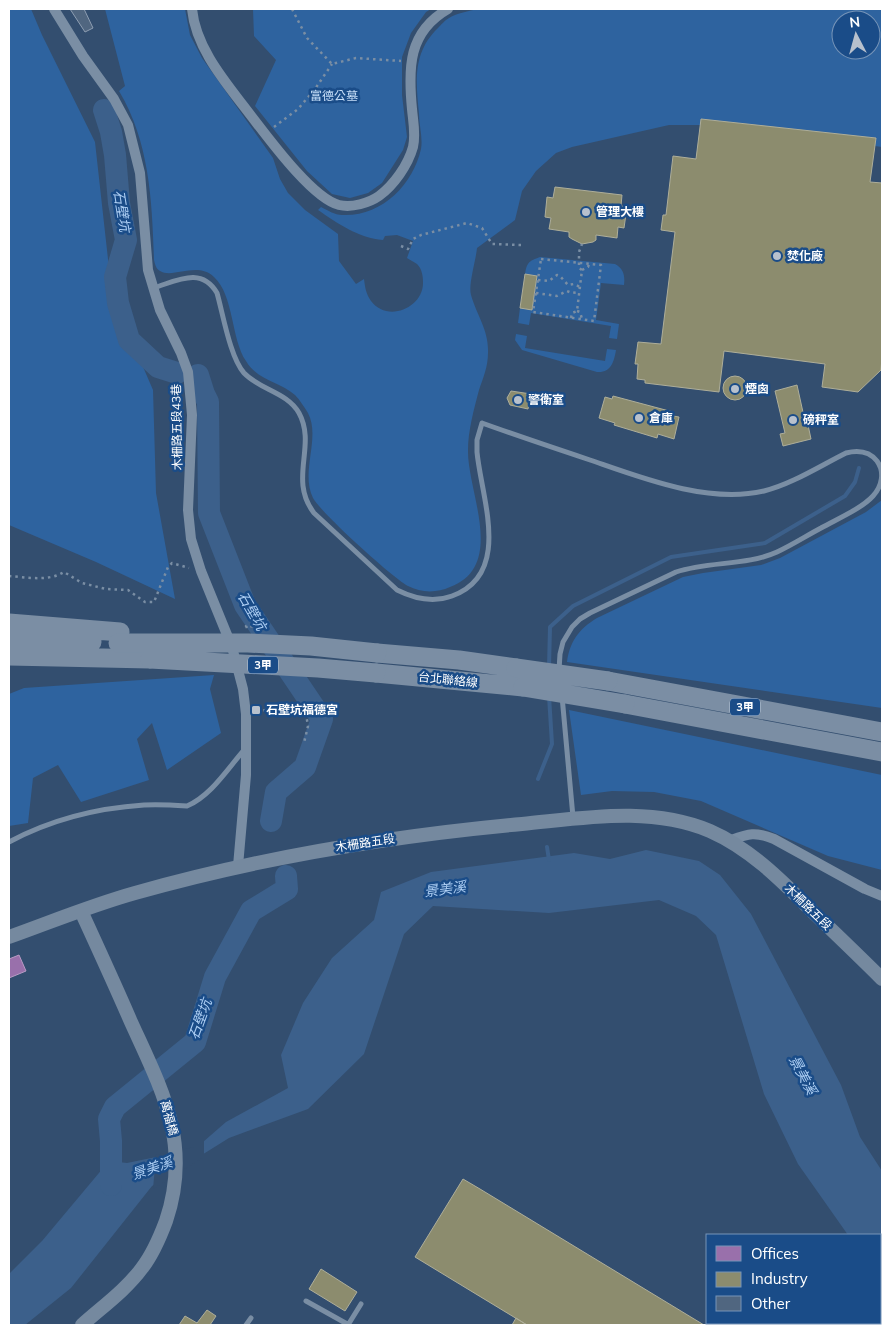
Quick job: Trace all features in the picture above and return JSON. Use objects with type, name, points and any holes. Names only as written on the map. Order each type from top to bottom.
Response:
[{"type":"highway","points":[[9,623],[118,644]]},
{"type":"highway","name":"台北聯絡線","points":[[9,640],[118,644],[248,643],[311,646],[459,660],[608,681],[882,732]]},
{"type":"highway","points":[[9,668],[118,644]]},
{"type":"highway","name":"台北聯絡線","points":[[9,656],[118,644],[150,659],[318,668],[523,687],[882,752]]},
{"type":"main road","name":"木柵路五段","points":[[9,937],[132,894],[238,866],[383,840],[447,831],[623,815],[660,817],[697,826],[728,840],[761,863],[781,880],[882,980]]},
{"type":"main road","name":"萬福橋","points":[[82,911],[157,1079],[166,1103],[175,1139],[175,1178],[168,1214],[153,1251],[130,1282],[82,1325]]},
{"type":"street","name":"木柵路五段43巷","points":[[54,9],[83,56],[114,98],[122,111],[131,134],[140,174],[146,257],[153,288],[167,326],[185,362],[190,384],[192,438],[188,523],[194,554],[200,571],[232,647],[243,689],[246,714],[246,775],[238,866]]},
{"type":"street","points":[[192,9],[195,26],[212,61],[264,133],[311,186],[322,196],[338,205],[358,205],[376,198],[385,191],[404,168],[413,145],[414,126],[409,84],[410,62],[413,49],[418,39],[436,18],[448,9]]},
{"type":"street","points":[[728,840],[752,833],[774,839],[865,889],[882,896]]},
{"type":"lane","points":[[153,288],[192,277],[199,278],[212,285],[217,293],[233,353],[238,364],[251,379],[288,400],[298,412],[304,426],[305,443],[301,478],[302,491],[306,503],[314,513],[397,590],[425,600],[445,598],[459,594],[471,584],[486,563],[490,549],[490,534],[476,452],[477,440],[482,424],[645,479],[699,491],[724,494],[746,494],[781,486],[846,453],[856,451],[866,453],[874,457],[879,463],[882,480],[872,497],[846,514],[777,552],[755,558],[701,565],[676,572],[580,619],[572,627],[563,642],[560,654],[560,680]]},
{"type":"lane","points":[[561,689],[574,819]]},
{"type":"lane","points":[[9,842],[45,826],[85,813],[144,805],[186,806],[193,803],[210,789],[247,746]]},
{"type":"lane","points":[[306,1301],[348,1325],[361,1304]]},
{"type":"lane","points":[[246,1325],[251,1318]]},
{"type":"path","points":[[292,9],[306,38],[332,64]]},
{"type":"path","points":[[264,133],[298,109],[315,89],[332,64],[356,58],[410,62]]},
{"type":"path","points":[[401,246],[408,249],[413,239],[421,235],[468,223],[482,228],[492,244],[521,245]]},
{"type":"path","points":[[577,311],[582,270],[579,268],[578,263],[582,244]]},
{"type":"path","points":[[541,258],[589,264],[600,265],[594,321],[533,312],[541,258]]},
{"type":"path","points":[[582,270],[588,267],[589,264]]},
{"type":"path","points":[[538,280],[549,282],[557,275],[568,285]]},
{"type":"path","points":[[568,285],[574,284],[580,287]]},
{"type":"path","points":[[567,291],[568,285]]},
{"type":"path","points":[[536,293],[557,296],[567,291]]},
{"type":"path","points":[[567,291],[572,294],[580,292]]},
{"type":"path","points":[[577,311],[580,312],[582,319]]},
{"type":"path","points":[[571,318],[572,313],[577,311]]},
{"type":"path","points":[[9,576],[51,577],[64,572],[82,583],[106,589],[128,590],[145,602],[154,602],[168,567],[172,563],[200,571]]},
{"type":"path","points":[[246,714],[292,704],[306,714],[308,726],[304,743]]},
{"type":"green space","points":[[9,9],[31,9],[95,142],[112,295],[153,390],[156,493],[175,599],[96,562],[9,525]]},
{"type":"green space","points":[[105,9],[185,9],[190,35],[202,58],[273,158],[280,179],[288,193],[305,210],[338,234],[339,261],[356,284],[364,279],[365,288],[371,301],[378,308],[395,312],[411,305],[418,299],[422,291],[423,280],[421,270],[417,264],[407,258],[413,241],[397,235],[385,236],[383,240],[374,239],[341,225],[318,210],[321,207],[342,215],[370,211],[393,196],[411,175],[421,149],[417,91],[420,58],[430,38],[452,16],[478,9],[882,9],[882,147],[875,146],[876,138],[701,119],[700,125],[669,125],[572,147],[556,153],[536,171],[522,191],[515,220],[477,248],[470,291],[487,337],[488,358],[472,420],[468,450],[469,467],[480,526],[480,545],[477,562],[467,577],[450,587],[434,591],[418,590],[400,581],[373,559],[329,517],[313,498],[309,477],[312,433],[308,413],[295,395],[256,373],[246,361],[237,341],[229,306],[221,285],[207,272],[200,270],[165,273],[157,268],[154,260],[150,195],[143,152],[137,131],[119,91],[125,86]]},
{"type":"green space","name":"富德公墓","points":[[253,9],[431,9],[426,12],[411,33],[402,57],[402,95],[407,137],[403,150],[382,183],[368,193],[350,198],[332,194],[307,171],[255,106],[276,60],[254,36]]},
{"type":"green space","points":[[540,257],[615,264],[622,270],[624,285],[601,283],[596,320],[619,324],[617,339],[609,338],[611,326],[531,313],[529,325],[518,323],[520,308],[532,309],[537,276],[525,274],[528,264]]},
{"type":"green space","points":[[516,334],[527,336],[525,348],[605,361],[607,349],[616,350],[609,369],[597,372],[522,350],[515,340]]},
{"type":"green space","points":[[882,500],[882,708],[567,662],[570,648],[576,636],[597,618],[683,577],[761,565],[780,558],[866,512]]},
{"type":"green space","points":[[214,675],[210,689],[221,733],[167,770],[152,723],[137,739],[149,780],[81,802],[58,765],[33,778],[28,823],[9,826],[9,694],[24,688]]},
{"type":"green space","points":[[569,710],[882,775],[882,870],[828,856],[701,801],[654,792],[612,791],[581,795]]},
{"type":"water","name":"景美溪","points":[[646,850],[699,861],[720,875],[751,914],[841,1085],[860,1137],[882,1171],[882,1281],[881,1234],[847,1234],[798,1164],[764,1094],[716,935],[696,916],[659,900],[549,913],[433,906],[404,934],[364,1054],[308,1109],[229,1138],[152,1186],[71,1288],[25,1325],[9,1325],[9,1274],[42,1241],[109,1161],[127,1163],[195,1149],[226,1122],[288,1088],[281,1055],[303,1003],[332,958],[374,920],[381,892],[431,872],[574,853],[610,859]]},
{"type":"pier","points":[[204,1139],[204,1157],[153,1189],[156,1155],[194,1147]]},
{"type":"building: Offices","points":[[19,955],[26,971],[9,978],[9,959]]},
{"type":"building: Industry","name":"焚化廠","points":[[701,119],[876,138],[870,182],[882,183],[882,357],[881,370],[858,392],[822,387],[825,364],[724,351],[719,392],[645,383],[645,380],[637,379],[638,364],[635,364],[638,342],[661,344],[675,232],[661,230],[663,215],[666,215],[673,156],[696,159]]},
{"type":"building: Industry","name":"管理大樓","points":[[555,187],[622,195],[621,206],[627,207],[624,228],[618,227],[617,238],[596,235],[596,240],[593,242],[582,244],[569,237],[569,232],[549,229],[551,218],[545,217],[547,197],[553,198]]},
{"type":"building: Industry","points":[[525,274],[537,276],[532,310],[520,308]]},
{"type":"building: Industry","name":"煙囪","points":[[735,376],[744,379],[747,388],[744,397],[735,400],[726,397],[723,388],[726,379]]},
{"type":"building: Industry","name":"磅秤室","points":[[797,385],[806,426],[808,425],[811,439],[783,446],[780,434],[785,433],[775,391]]},
{"type":"building: Industry","name":"警衛室","points":[[511,391],[531,394],[528,409],[510,405],[507,398]]},
{"type":"building: Industry","name":"倉庫","points":[[613,396],[673,412],[673,416],[679,417],[674,439],[658,434],[657,438],[614,425],[615,423],[599,418],[605,397],[612,399]]},
{"type":"building: Industry","points":[[463,1179],[704,1325],[527,1325],[415,1257]]},
{"type":"building: Industry","points":[[321,1269],[357,1292],[345,1311],[309,1289]]},
{"type":"building: Industry","points":[[207,1310],[216,1316],[210,1325],[179,1325],[185,1316],[197,1323]]},
{"type":"building: Industry","points":[[516,1318],[527,1325],[512,1325]]},
{"type":"building: Other","points":[[70,9],[84,9],[93,28],[85,32]]},
{"type":"waterway","name":"石壁坑","points":[[104,110],[111,132],[115,155],[119,203],[126,240],[115,277],[118,303],[129,340],[158,367],[177,373]]},
{"type":"waterway","name":"石壁坑","points":[[198,375],[208,402],[209,513],[245,605],[322,719],[305,767],[276,792],[271,821]]},
{"type":"waterway","points":[[549,667],[550,627],[573,606],[671,557],[765,543],[845,496],[855,482],[859,468]]},
{"type":"waterway","points":[[538,779],[552,744],[549,696]]},
{"type":"waterway","points":[[547,847],[549,860]]},
{"type":"waterway","name":"石壁坑","points":[[111,1185],[109,1119],[115,1107],[195,1042],[215,977],[251,911],[287,889],[286,876]]},
{"type":"place","name":"管理大樓","points":[[586,212]]},
{"type":"place","name":"焚化廠","points":[[777,256]]},
{"type":"place","name":"煙囪","points":[[735,389]]},
{"type":"place","name":"警衛室","points":[[518,400]]},
{"type":"place","name":"倉庫","points":[[639,418]]},
{"type":"place","name":"磅秤室","points":[[793,420]]},
{"type":"place","name":"石壁坑福德宮","points":[[256,710]]}]
